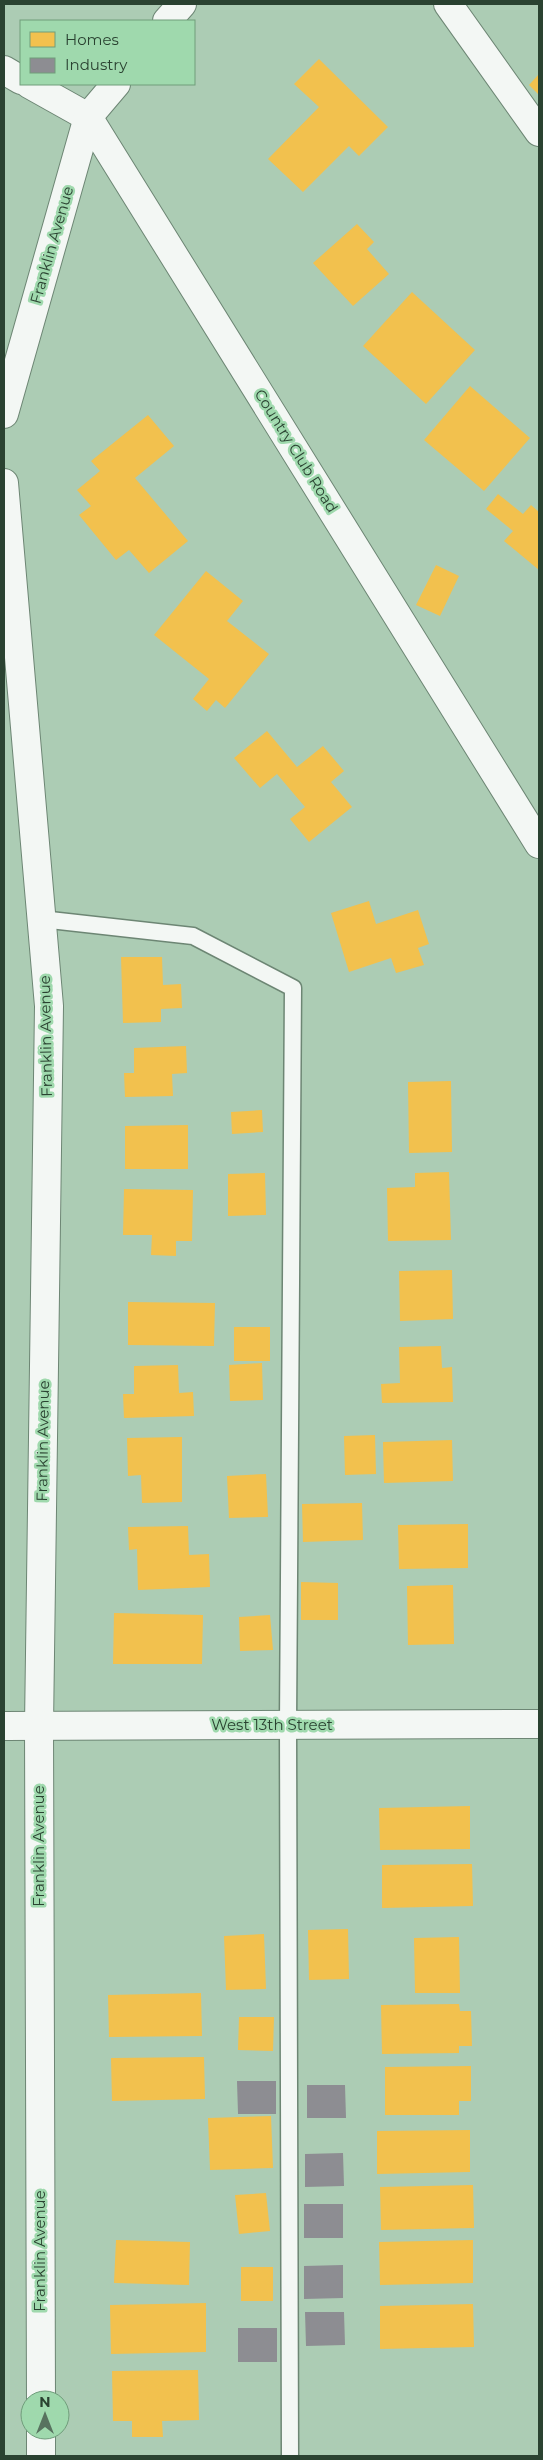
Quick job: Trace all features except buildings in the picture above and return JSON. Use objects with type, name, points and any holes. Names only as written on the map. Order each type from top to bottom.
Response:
[{"type":"street","points":[[168,20],[182,4]]},
{"type":"street","points":[[448,4],[539,132]]},
{"type":"street","points":[[4,70],[20,79]]},
{"type":"street","name":"Country Club Road","points":[[31,85],[88,117],[539,844]]},
{"type":"street","name":"Franklin Avenue","points":[[4,414],[88,117],[115,85]]},
{"type":"street","name":"Franklin Avenue","points":[[4,483],[48,1006],[39,1726],[41,2390]]},
{"type":"street","name":"West 13th Street","points":[[4,1726],[539,1724]]},
{"type":"street","points":[[41,2440],[41,2456]]},
{"type":"lane","points":[[41,919],[193,936],[293,988],[288,1725],[290,2456]]}]
